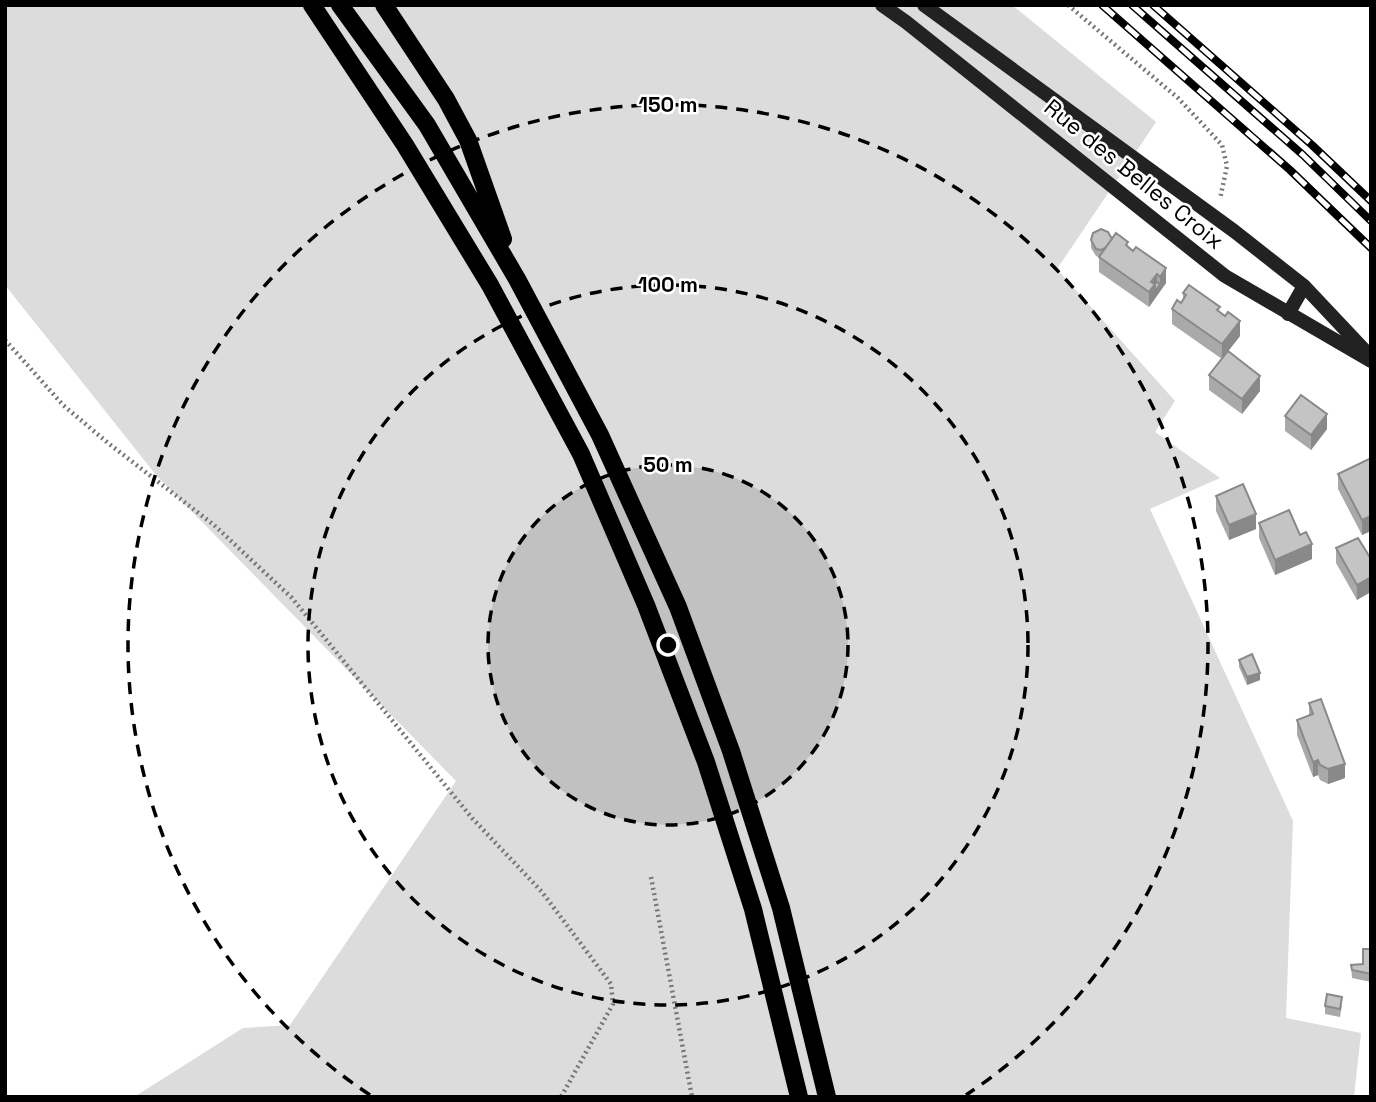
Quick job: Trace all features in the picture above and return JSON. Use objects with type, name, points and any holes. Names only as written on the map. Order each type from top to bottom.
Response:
[{"type":"main road","points":[[312,5],[405,145],[491,285],[581,454],[646,605],[706,762],[753,909],[799,1097]]},
{"type":"main road","points":[[340,5],[427,125],[517,279],[600,435],[678,607],[731,751],[781,908],[827,1097]]},
{"type":"main road","points":[[384,5],[446,99],[468,140],[517,279]]},
{"type":"main road","name":"Rue des Belles Croix","points":[[882,5],[1225,276],[1371,359]]},
{"type":"main road","name":"Rue des Belles Croix","points":[[924,5],[1304,286],[1371,359]]},
{"type":"main road","points":[[1288,314],[1304,286]]},
{"type":"path","points":[[1068,5],[1178,98],[1222,145],[1227,166],[1214,217]]},
{"type":"path","points":[[5,340],[63,405],[214,525],[292,598],[471,818],[542,892],[611,984],[613,1004],[561,1097]]},
{"type":"path","points":[[651,877],[692,1097]]},
{"type":"shaded area","points":[[5,5],[1012,5],[1156,122],[1057,269],[1175,401],[1155,432],[1220,478],[1150,509],[1293,821],[1286,1018],[1361,1033],[1354,1097],[134,1097],[243,1028],[290,1025],[456,781],[156,475],[5,285]]},
{"type":"building","points":[[1101,229],[1108,232],[1112,239],[1101,250],[1096,249],[1091,240],[1093,233]]},
{"type":"building","points":[[1116,233],[1128,242],[1126,245],[1133,251],[1136,247],[1166,268],[1160,277],[1157,274],[1151,282],[1155,284],[1149,292],[1099,257]]},
{"type":"building","points":[[1189,285],[1220,307],[1217,310],[1225,316],[1228,312],[1240,321],[1222,344],[1172,309],[1177,300],[1181,303],[1186,295],[1183,293]]},
{"type":"building","points":[[1228,351],[1260,376],[1242,399],[1209,375]]},
{"type":"building","points":[[1301,395],[1327,414],[1311,435],[1285,416]]},
{"type":"building","points":[[1371,458],[1371,516],[1362,520],[1338,474]]},
{"type":"building","points":[[1243,484],[1256,514],[1229,525],[1216,496]]},
{"type":"building","points":[[1289,510],[1300,535],[1306,532],[1312,544],[1275,560],[1259,523]]},
{"type":"building","points":[[1358,538],[1371,559],[1371,577],[1357,585],[1336,548]]},
{"type":"building","points":[[1252,654],[1260,673],[1247,677],[1239,660]]},
{"type":"building","points":[[1321,699],[1345,764],[1328,769],[1320,765],[1318,760],[1313,762],[1297,720],[1313,714],[1309,703]]},
{"type":"building","points":[[1363,949],[1371,949],[1371,974],[1352,970],[1351,965],[1363,964]]},
{"type":"building","points":[[1327,994],[1342,997],[1340,1009],[1325,1006]]},
{"type":"railway","points":[[1102,5],[1290,170],[1371,248]]},
{"type":"railway","points":[[1132,5],[1303,155],[1371,221]]},
{"type":"railway","points":[[1153,5],[1312,145],[1371,201]]}]
